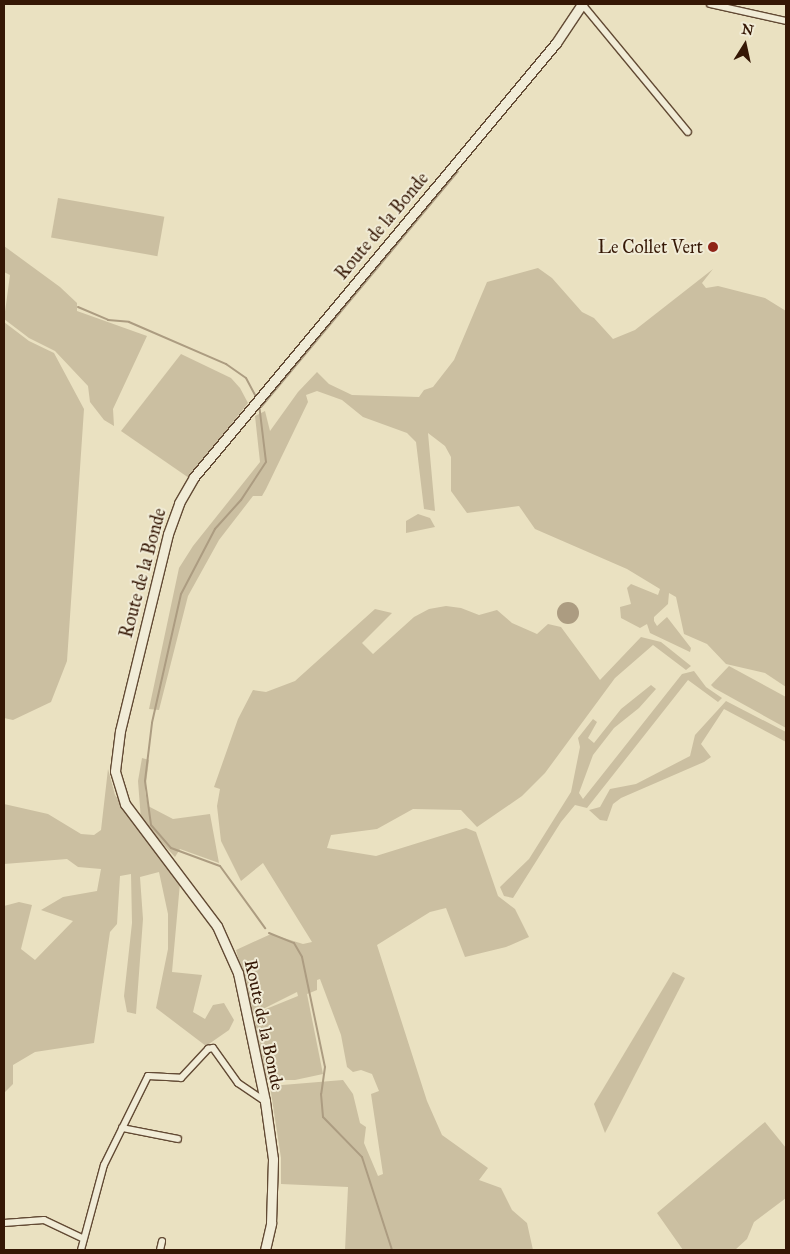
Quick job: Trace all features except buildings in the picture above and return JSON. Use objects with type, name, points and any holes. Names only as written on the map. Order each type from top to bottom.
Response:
[{"type":"main road","name":"Route de la Bonde","points":[[265,1250],[271,1223],[273,1159],[264,1101],[238,973],[230,950],[217,926],[125,804],[116,782],[115,764],[159,571],[179,503],[194,477],[556,43],[582,4]]},
{"type":"street","points":[[582,4],[688,132]]},
{"type":"street","points":[[710,4],[786,21]]},
{"type":"street","points":[[81,1250],[82,1238],[104,1165],[148,1076],[181,1078],[208,1049],[214,1048],[238,1084],[264,1101]]},
{"type":"street","points":[[122,1128],[178,1139]]},
{"type":"street","points":[[4,1222],[44,1220],[82,1238]]},
{"type":"street","points":[[160,1250],[162,1241]]},
{"type":"shaded area","points":[[58,198],[164,217],[157,256],[51,237]]},
{"type":"shaded area","points":[[4,246],[60,287],[77,303],[77,311],[147,336],[113,409],[114,426],[104,420],[90,402],[88,386],[55,351],[29,338],[4,319],[10,275],[4,272]]},
{"type":"shaded area","points":[[538,268],[552,278],[582,312],[594,318],[613,339],[635,330],[713,269],[702,283],[706,288],[718,286],[765,298],[786,311],[786,687],[765,673],[726,664],[707,644],[684,634],[676,597],[669,593],[668,604],[654,617],[654,621],[657,626],[667,617],[691,648],[690,652],[650,633],[647,624],[640,628],[621,618],[620,607],[631,604],[627,588],[631,584],[658,595],[660,589],[627,569],[535,529],[519,506],[467,513],[451,491],[451,457],[445,446],[428,433],[435,511],[424,509],[416,442],[407,433],[363,417],[342,400],[317,391],[306,395],[308,402],[262,496],[253,496],[219,540],[188,596],[159,710],[149,709],[179,568],[193,546],[260,462],[255,416],[265,411],[270,431],[298,392],[317,372],[329,384],[352,395],[419,397],[424,390],[433,387],[454,360],[487,282]]},
{"type":"shaded area","points":[[4,322],[29,341],[54,353],[84,409],[67,661],[51,702],[13,720],[4,718]]},
{"type":"shaded area","points":[[181,354],[231,378],[240,388],[248,403],[189,478],[121,431]]},
{"type":"shaded area","points":[[418,514],[430,518],[435,527],[406,533],[406,521]]},
{"type":"shaded area","points":[[568,602],[576,605],[579,613],[576,621],[568,624],[560,621],[557,613],[560,605]]},
{"type":"shaded area","points":[[446,606],[461,608],[479,615],[497,610],[512,623],[537,634],[548,624],[561,627],[600,680],[641,637],[661,642],[691,666],[686,670],[653,645],[615,678],[545,773],[522,796],[477,827],[461,810],[413,809],[377,829],[331,835],[327,848],[376,856],[466,828],[476,832],[498,896],[515,909],[529,937],[506,947],[465,957],[446,908],[430,912],[377,945],[427,1101],[442,1135],[488,1168],[479,1180],[501,1188],[512,1210],[527,1223],[533,1250],[345,1250],[348,1187],[281,1184],[281,1158],[270,1086],[343,1080],[353,1094],[360,1123],[366,1127],[364,1143],[378,1176],[383,1174],[371,1094],[379,1091],[372,1074],[361,1070],[353,1072],[347,1067],[341,1035],[320,979],[317,980],[317,990],[307,994],[323,1074],[295,1080],[265,1080],[254,1022],[266,1009],[298,996],[297,992],[253,1014],[236,950],[271,934],[303,944],[312,942],[263,863],[241,881],[221,841],[217,806],[220,789],[214,787],[238,719],[253,690],[266,692],[295,681],[375,609],[392,613],[362,643],[373,654],[414,617],[429,609]]},
{"type":"shaded area","points":[[729,666],[786,697],[786,728],[711,685]]},
{"type":"shaded area","points":[[694,671],[706,687],[722,698],[718,702],[688,680],[587,808],[575,805],[561,822],[513,898],[504,896],[500,887],[529,859],[571,792],[580,747],[578,738],[593,719],[597,722],[588,738],[594,743],[621,709],[651,685],[656,689],[639,708],[614,728],[593,755],[579,793],[583,799],[682,674]]},
{"type":"shaded area","points":[[726,701],[786,732],[786,742],[724,709],[701,744],[711,757],[704,762],[621,798],[613,804],[607,821],[600,820],[589,810],[600,807],[610,789],[636,784],[690,756],[695,735]]},
{"type":"shaded area","points":[[142,758],[149,760],[145,791],[148,806],[173,819],[210,814],[219,863],[180,849],[175,857],[141,820],[138,781]]},
{"type":"shaded area","points":[[108,769],[115,795],[180,883],[172,972],[202,975],[193,1012],[205,1019],[213,1005],[224,1003],[234,1020],[229,1030],[206,1046],[156,1008],[168,949],[168,914],[159,872],[140,877],[143,919],[136,1014],[127,1012],[124,996],[132,923],[131,874],[120,876],[117,924],[110,932],[94,1043],[35,1052],[13,1065],[13,1084],[4,1093],[4,906],[19,902],[32,905],[21,949],[35,960],[73,921],[41,910],[63,897],[97,891],[101,869],[78,867],[67,859],[4,864],[4,804],[48,814],[81,834],[94,835],[101,830]]},
{"type":"shaded area","points":[[673,972],[685,978],[605,1133],[594,1104]]},
{"type":"shaded area","points":[[765,1122],[786,1148],[786,1198],[754,1222],[747,1239],[735,1250],[683,1250],[657,1213]]},
{"type":"waterway","points":[[261,407],[458,171]]},
{"type":"waterway","points":[[78,307],[108,320],[129,322],[226,364],[246,378],[256,397]]},
{"type":"waterway","points":[[259,404],[266,462],[241,500],[215,529],[181,594],[152,723],[145,781],[151,825],[171,848],[220,866],[265,928]]},
{"type":"waterway","points":[[269,933],[294,943],[302,957],[325,1067],[321,1094],[323,1117],[362,1157],[392,1250]]},
{"type":"place","name":"Le Collet Vert","points":[[713,247]]}]
